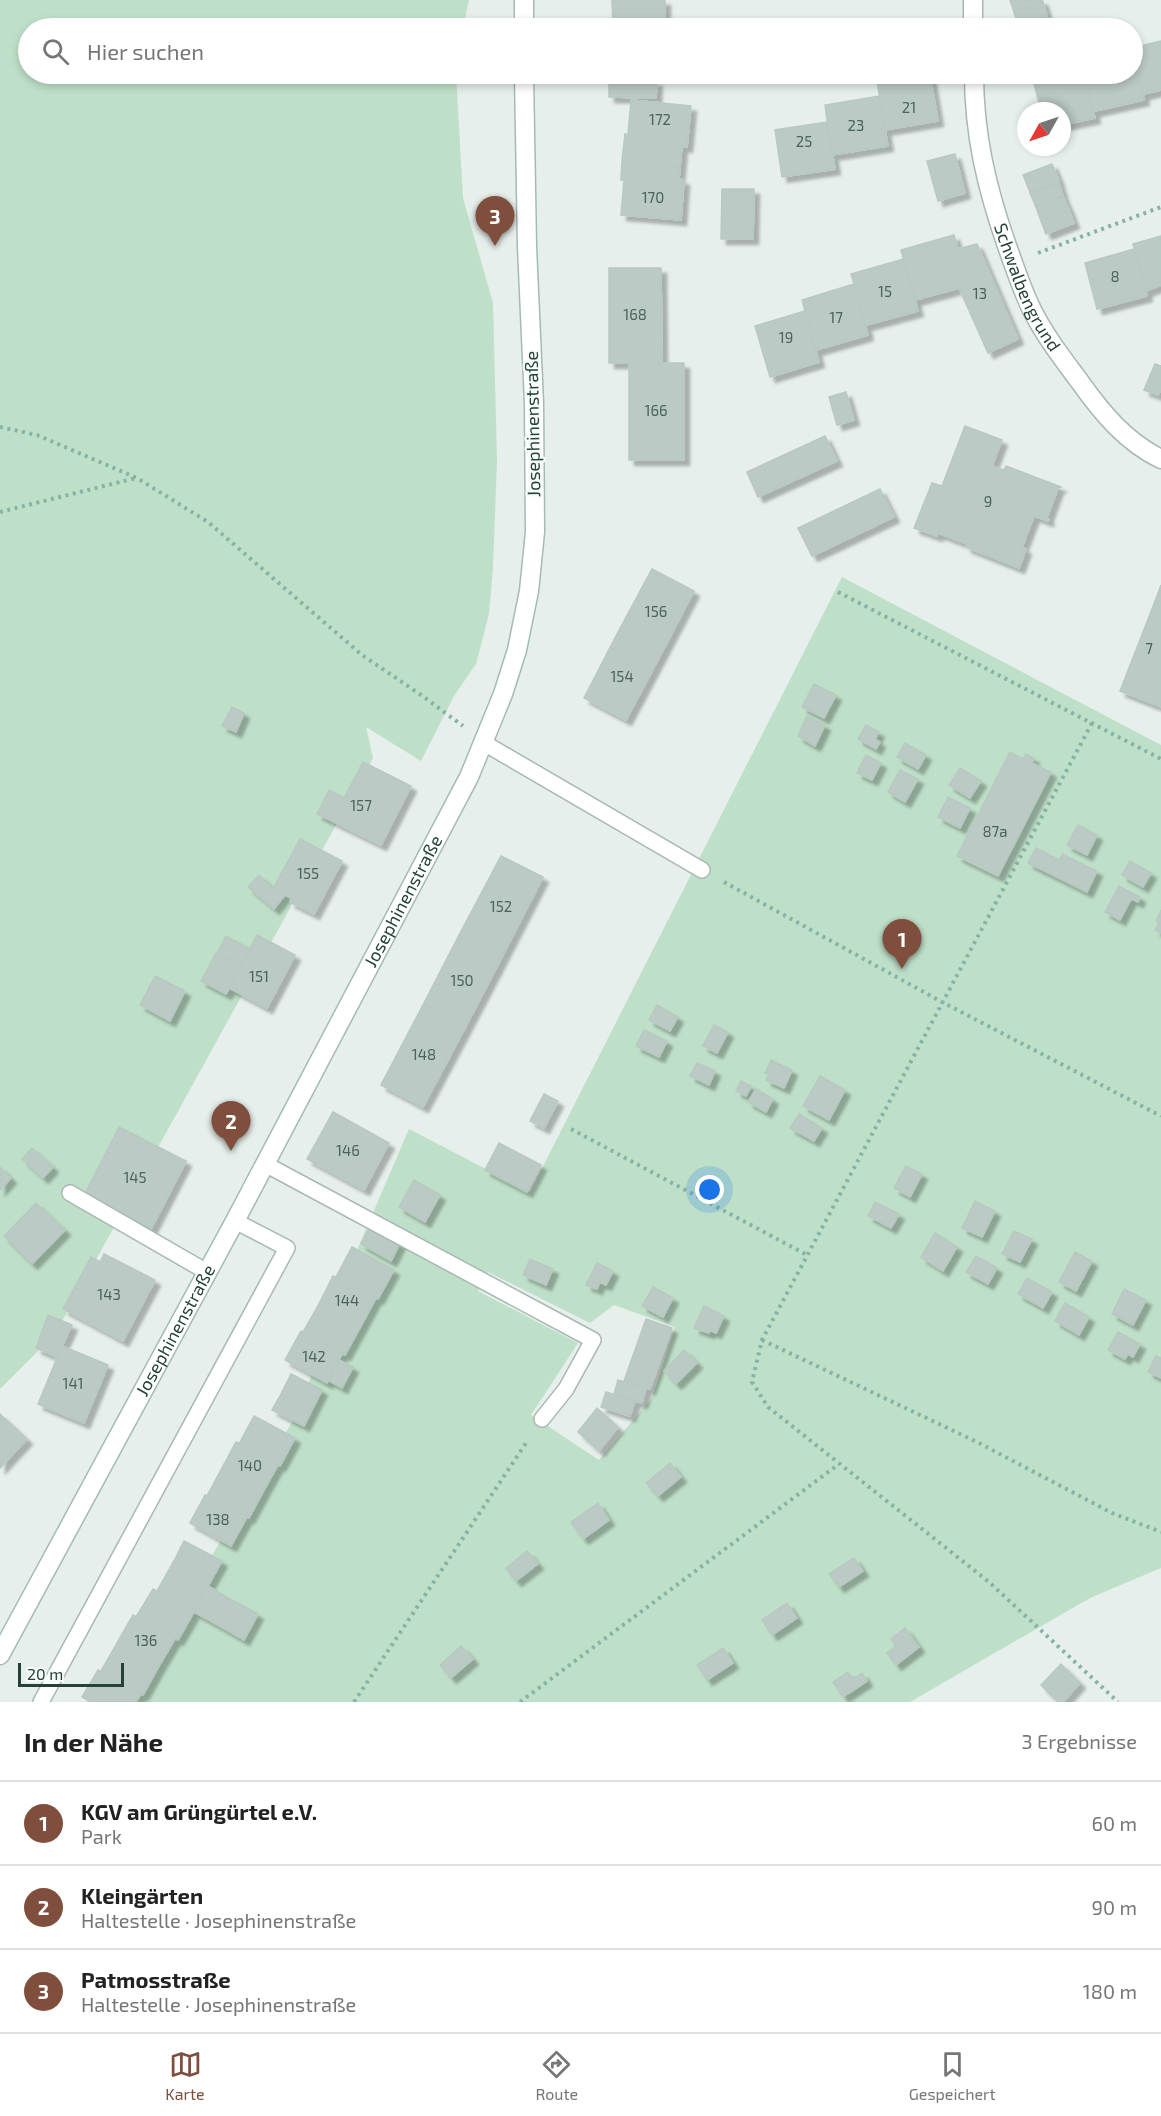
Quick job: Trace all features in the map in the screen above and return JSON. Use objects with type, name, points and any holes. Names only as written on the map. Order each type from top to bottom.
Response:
[{"type":"street","points":[[524,0],[524,18]]},
{"type":"street","points":[[973,0],[973,18]]},
{"type":"street","name":"Josephinenstraße","points":[[0,1655],[235,1221],[469,777],[503,694],[517,650],[529,591],[535,532],[534,403],[527,247],[524,84]]},
{"type":"street","name":"Schwalbengrund","points":[[974,84],[977,136],[983,171],[1013,262],[1032,310],[1056,350],[1105,416],[1130,440],[1161,459]]},
{"type":"lane","points":[[484,743],[702,870]]},
{"type":"lane","points":[[265,1164],[593,1340],[566,1389],[542,1419]]},
{"type":"lane","points":[[70,1193],[207,1272]]},
{"type":"lane","points":[[41,1702],[287,1248],[235,1221]]},
{"type":"path","points":[[1013,262],[1161,207]]},
{"type":"path","points":[[0,427],[37,435],[137,478],[208,522],[362,656],[424,697],[484,743]]},
{"type":"path","points":[[0,512],[137,478]]},
{"type":"path","points":[[838,592],[1161,759]]},
{"type":"path","points":[[1092,723],[762,1340],[752,1382],[768,1407],[989,1582],[1118,1702]]},
{"type":"path","points":[[702,870],[942,1002],[1161,1116]]},
{"type":"path","points":[[571,1129],[807,1256]]},
{"type":"path","points":[[762,1340],[977,1442],[1112,1513],[1161,1532]]},
{"type":"path","points":[[354,1702],[542,1419]]},
{"type":"path","points":[[520,1702],[840,1464]]},
{"type":"green space","points":[[0,0],[469,0],[465,18],[18,18],[18,84],[457,84],[463,198],[493,303],[497,461],[489,614],[476,664],[454,696],[421,761],[366,727],[373,758],[55,1334],[0,1389]]},
{"type":"green space","points":[[842,577],[1161,745],[1161,1568],[1090,1598],[910,1702],[124,1702],[297,1414],[360,1243],[409,1129],[530,1192]],"holes":[[[488,1272],[590,1323],[614,1305],[675,1327],[652,1398],[599,1460],[531,1415],[578,1343],[478,1291]]]},
{"type":"building","points":[[612,0],[665,0],[665,18],[613,18]]},
{"type":"building","points":[[1010,0],[1042,0],[1043,2],[1014,12]]},
{"type":"building","points":[[1043,2],[1047,16],[1016,18],[1014,12]]},
{"type":"building","points":[[1161,41],[1161,90],[1143,96],[1140,84],[1143,84],[1143,45]]},
{"type":"building","points":[[609,84],[657,84],[656,98],[609,97]]},
{"type":"building","points":[[877,84],[932,84],[938,121],[885,130]]},
{"type":"building","points":[[1034,84],[1086,84],[1095,118],[1071,123],[1071,102],[1039,102]]},
{"type":"building","points":[[1086,84],[1140,84],[1144,100],[1093,113]]},
{"type":"building","points":[[879,96],[888,146],[832,155],[825,105]]},
{"type":"building","points":[[631,100],[691,106],[687,147],[682,146],[680,167],[622,161],[625,134],[628,135]]},
{"type":"building","points":[[827,122],[835,169],[782,177],[775,130]]},
{"type":"building","points":[[955,154],[965,193],[938,201],[927,161]]},
{"type":"building","points":[[622,161],[680,167],[679,179],[684,180],[681,220],[621,215],[624,180],[621,180]]},
{"type":"building","points":[[1052,164],[1059,181],[1030,192],[1023,175]]},
{"type":"building","points":[[1059,183],[1063,196],[1036,207],[1030,193]]},
{"type":"building","points":[[722,189],[754,189],[753,239],[721,239]]},
{"type":"building","points":[[1063,196],[1069,210],[1041,221],[1036,207]]},
{"type":"building","points":[[1069,210],[1074,223],[1046,234],[1041,221]]},
{"type":"building","points":[[954,235],[958,249],[977,244],[1018,339],[988,353],[959,288],[915,300],[901,250]]},
{"type":"building","points":[[1161,236],[1161,285],[1146,291],[1133,244]]},
{"type":"building","points":[[1134,249],[1147,296],[1097,309],[1085,263]]},
{"type":"building","points":[[904,259],[918,311],[866,325],[851,274]]},
{"type":"building","points":[[609,268],[661,268],[662,363],[609,363]]},
{"type":"building","points":[[854,284],[868,335],[816,350],[802,300]]},
{"type":"building","points":[[805,311],[819,362],[770,377],[755,326]]},
{"type":"building","points":[[629,363],[684,363],[684,460],[629,460]]},
{"type":"building","points":[[1155,364],[1161,366],[1161,389],[1158,395],[1144,390]]},
{"type":"building","points":[[846,392],[854,420],[837,425],[829,397]]},
{"type":"building","points":[[965,426],[1002,440],[992,466],[1004,470],[1006,466],[1061,487],[1058,488],[1047,518],[1048,521],[1034,516],[1022,547],[1026,549],[1019,568],[966,547],[967,544],[938,533],[937,536],[914,528],[932,483],[942,486]]},
{"type":"building","points":[[825,436],[837,461],[758,497],[747,472]]},
{"type":"building","points":[[880,489],[894,517],[812,556],[798,528]]},
{"type":"building","points":[[652,569],[694,591],[660,656],[617,634]]},
{"type":"building","points":[[1161,585],[1161,606],[1154,604]]},
{"type":"building","points":[[1154,604],[1161,606],[1161,707],[1120,691]]},
{"type":"building","points":[[617,634],[660,656],[626,720],[584,698]]},
{"type":"building","points":[[814,684],[836,695],[824,718],[802,707]]},
{"type":"building","points":[[232,707],[244,713],[236,732],[222,726]]},
{"type":"building","points":[[807,716],[825,725],[815,746],[798,736]]},
{"type":"building","points":[[866,725],[879,732],[875,739],[880,742],[876,749],[858,739]]},
{"type":"building","points":[[905,743],[926,755],[918,769],[897,757]]},
{"type":"building","points":[[1010,752],[1023,759],[1026,754],[1034,758],[1032,763],[1051,772],[998,876],[957,856]]},
{"type":"building","points":[[866,755],[881,763],[872,780],[857,773]]},
{"type":"building","points":[[363,762],[411,786],[381,845],[317,814],[329,790],[344,798]]},
{"type":"building","points":[[960,768],[981,781],[970,798],[949,785]]},
{"type":"building","points":[[900,770],[918,779],[905,802],[888,792]]},
{"type":"building","points":[[948,797],[970,808],[960,828],[938,817]]},
{"type":"building","points":[[1078,825],[1097,835],[1087,855],[1067,845]]},
{"type":"building","points":[[300,839],[342,861],[314,914],[290,902],[291,898],[273,889]]},
{"type":"building","points":[[1036,848],[1059,860],[1062,854],[1097,871],[1087,892],[1028,863]]},
{"type":"building","points":[[501,856],[543,877],[501,959],[458,937]]},
{"type":"building","points":[[1130,861],[1151,873],[1143,887],[1122,875]]},
{"type":"building","points":[[259,875],[273,889],[285,895],[274,909],[248,887]]},
{"type":"building","points":[[1119,886],[1140,897],[1138,902],[1131,899],[1120,920],[1105,912]]},
{"type":"building","points":[[1161,910],[1161,933],[1155,930],[1159,923],[1156,921]]},
{"type":"building","points":[[257,935],[295,955],[267,1008],[229,988]]},
{"type":"building","points":[[226,936],[250,949],[241,966],[217,953]]},
{"type":"building","points":[[458,937],[501,959],[466,1026],[424,1003]]},
{"type":"building","points":[[216,953],[241,966],[226,994],[201,981]]},
{"type":"building","points":[[155,976],[185,991],[170,1021],[140,1005]]},
{"type":"building","points":[[424,1003],[466,1026],[423,1107],[381,1085]]},
{"type":"building","points":[[657,1005],[678,1017],[670,1031],[649,1020]]},
{"type":"building","points":[[714,1025],[728,1032],[717,1053],[703,1046]]},
{"type":"building","points":[[644,1030],[667,1041],[659,1057],[636,1046]]},
{"type":"building","points":[[771,1060],[792,1070],[784,1088],[766,1080],[769,1074],[765,1073]]},
{"type":"building","points":[[697,1063],[715,1071],[709,1085],[690,1076]]},
{"type":"building","points":[[820,1076],[845,1090],[829,1120],[803,1106]]},
{"type":"building","points":[[741,1081],[751,1086],[746,1096],[736,1091]]},
{"type":"building","points":[[756,1089],[773,1099],[766,1112],[748,1102]]},
{"type":"building","points":[[544,1094],[558,1101],[544,1128],[530,1121]]},
{"type":"building","points":[[333,1112],[389,1143],[364,1190],[307,1159]]},
{"type":"building","points":[[799,1114],[822,1128],[814,1141],[790,1128]]},
{"type":"building","points":[[119,1127],[186,1161],[151,1229],[85,1194]]},
{"type":"building","points":[[499,1143],[541,1165],[527,1192],[485,1170]]},
{"type":"building","points":[[32,1148],[53,1167],[43,1178],[22,1159]]},
{"type":"building","points":[[906,1166],[922,1174],[910,1197],[894,1188]]},
{"type":"building","points":[[0,1167],[11,1178],[0,1190]]},
{"type":"building","points":[[414,1180],[440,1195],[425,1222],[399,1207]]},
{"type":"building","points":[[975,1201],[995,1211],[982,1237],[962,1228]]},
{"type":"building","points":[[875,1202],[899,1214],[891,1228],[868,1216]]},
{"type":"building","points":[[36,1203],[65,1230],[32,1264],[4,1236]]},
{"type":"building","points":[[370,1227],[400,1243],[391,1261],[361,1244]]},
{"type":"building","points":[[1014,1231],[1032,1239],[1020,1262],[1002,1254]]},
{"type":"building","points":[[935,1233],[957,1247],[943,1271],[921,1257]]},
{"type":"building","points":[[352,1247],[394,1270],[378,1299],[336,1277]]},
{"type":"building","points":[[1075,1252],[1092,1261],[1076,1291],[1059,1282]]},
{"type":"building","points":[[104,1254],[155,1280],[123,1341],[63,1309],[91,1257],[100,1262]]},
{"type":"building","points":[[976,1256],[997,1268],[988,1284],[966,1272]]},
{"type":"building","points":[[530,1259],[553,1269],[546,1285],[523,1275]]},
{"type":"building","points":[[597,1263],[613,1271],[606,1285],[600,1282],[597,1289],[586,1285]]},
{"type":"building","points":[[333,1276],[376,1298],[361,1326],[319,1304]]},
{"type":"building","points":[[1027,1278],[1052,1292],[1043,1308],[1018,1294]]},
{"type":"building","points":[[653,1287],[673,1298],[663,1317],[642,1306]]},
{"type":"building","points":[[1124,1289],[1146,1300],[1133,1325],[1112,1314]]},
{"type":"building","points":[[1065,1303],[1089,1317],[1079,1335],[1055,1321]]},
{"type":"building","points":[[319,1304],[361,1326],[345,1355],[303,1332]]},
{"type":"building","points":[[704,1306],[724,1316],[716,1333],[694,1328]]},
{"type":"building","points":[[48,1315],[72,1325],[57,1357],[36,1348]]},
{"type":"building","points":[[646,1319],[672,1328],[650,1389],[624,1381]]},
{"type":"building","points":[[301,1331],[342,1354],[327,1383],[285,1360]]},
{"type":"building","points":[[1118,1332],[1140,1344],[1133,1357],[1128,1354],[1125,1359],[1108,1350]]},
{"type":"building","points":[[62,1346],[108,1365],[84,1423],[38,1404]]},
{"type":"building","points":[[684,1350],[697,1363],[676,1384],[664,1371]]},
{"type":"building","points":[[1156,1356],[1161,1358],[1161,1378],[1148,1372]]},
{"type":"building","points":[[339,1360],[353,1367],[342,1388],[328,1380]]},
{"type":"building","points":[[291,1374],[322,1390],[312,1410],[281,1394]]},
{"type":"building","points":[[618,1380],[646,1388],[642,1403],[614,1394]]},
{"type":"building","points":[[606,1392],[635,1401],[630,1416],[601,1407]]},
{"type":"building","points":[[281,1394],[312,1410],[304,1426],[272,1410]]},
{"type":"building","points":[[597,1408],[618,1427],[599,1451],[578,1432]]},
{"type":"building","points":[[0,1414],[27,1439],[0,1468]]},
{"type":"building","points":[[254,1416],[295,1438],[280,1466],[239,1444]]},
{"type":"building","points":[[236,1442],[278,1465],[264,1490],[222,1468]]},
{"type":"building","points":[[670,1463],[681,1477],[658,1496],[646,1483]]},
{"type":"building","points":[[222,1468],[264,1490],[249,1518],[207,1496]]},
{"type":"building","points":[[205,1495],[247,1517],[231,1546],[190,1523]]},
{"type":"building","points":[[598,1503],[609,1520],[583,1539],[571,1522]]},
{"type":"building","points":[[184,1541],[222,1561],[213,1577],[176,1557]]},
{"type":"building","points":[[527,1551],[538,1564],[516,1581],[506,1568]]},
{"type":"building","points":[[176,1557],[213,1577],[203,1595],[166,1575]]},
{"type":"building","points":[[854,1558],[863,1571],[839,1587],[829,1574]]},
{"type":"building","points":[[166,1575],[203,1595],[194,1612],[157,1591]]},
{"type":"building","points":[[208,1586],[230,1599],[216,1624],[194,1612]]},
{"type":"building","points":[[153,1589],[194,1612],[178,1640],[136,1617]]},
{"type":"building","points":[[230,1599],[258,1614],[244,1640],[216,1624]]},
{"type":"building","points":[[787,1603],[797,1618],[772,1635],[762,1620]]},
{"type":"building","points":[[133,1615],[175,1639],[159,1666],[117,1643]]},
{"type":"building","points":[[905,1628],[919,1647],[896,1665],[887,1653],[896,1646],[891,1639]]},
{"type":"building","points":[[117,1643],[159,1666],[143,1695],[101,1671]]},
{"type":"building","points":[[461,1646],[473,1659],[451,1678],[440,1665]]},
{"type":"building","points":[[723,1648],[733,1663],[707,1680],[697,1665]]},
{"type":"building","points":[[1061,1664],[1080,1683],[1063,1702],[1058,1702],[1041,1685]]},
{"type":"building","points":[[98,1670],[141,1694],[136,1702],[91,1702],[82,1697]]},
{"type":"building","points":[[848,1672],[853,1679],[862,1673],[867,1681],[843,1697],[833,1682]]},
{"type":"place","name":"Patmosstraße","points":[[495,246]]},
{"type":"place","name":"KGV am Grüngürtel e.V.","points":[[902,969]]},
{"type":"place","name":"Kleingärten","points":[[231,1151]]}]
